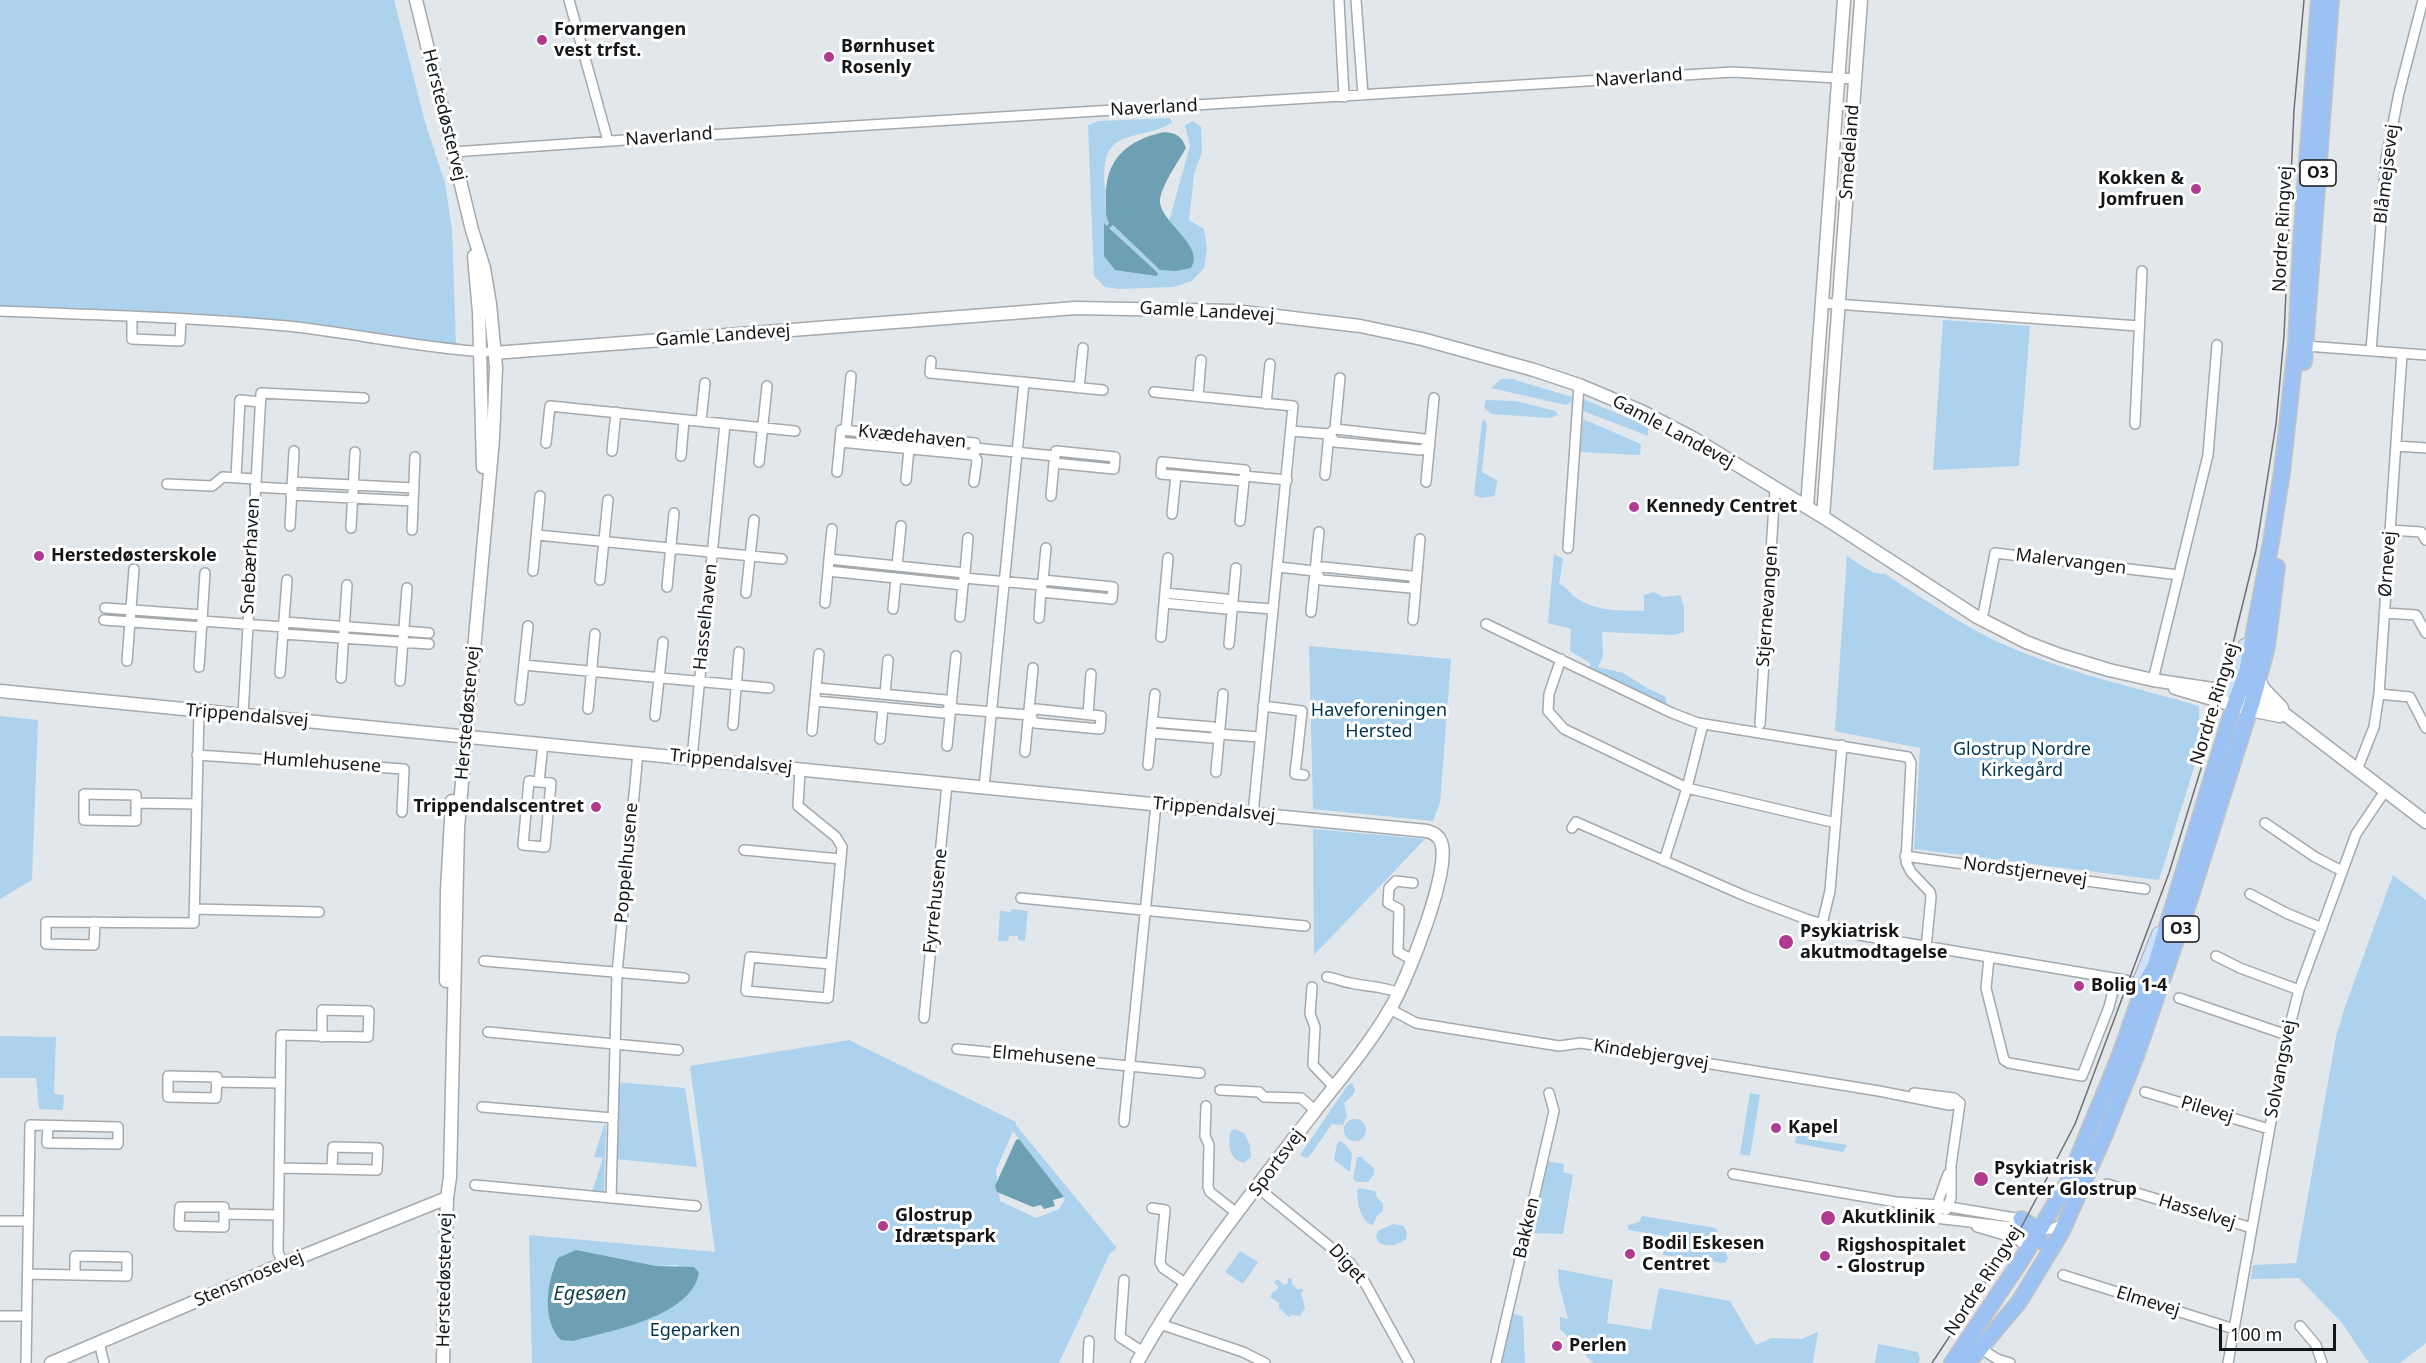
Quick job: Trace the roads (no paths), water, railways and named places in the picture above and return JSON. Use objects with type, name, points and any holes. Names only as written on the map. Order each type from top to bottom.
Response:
[{"type":"main road","name":"Nordre Ringvej","points":[[1968,1363],[2030,1285],[2068,1219],[2105,1134],[2160,991],[2220,800],[2235,762],[2247,670],[2277,506],[2290,399],[2319,0]]},
{"type":"main road","name":"Nordre Ringvej","points":[[1952,1363],[2026,1253],[2067,1184],[2090,1128],[2141,985],[2154,966],[2243,703],[2259,679],[2267,647],[2306,346],[2331,0]]},
{"type":"main road","points":[[2219,690],[2227,689],[2237,677],[2256,607],[2261,603]]},
{"type":"main road","points":[[2136,1056],[2138,1035],[2150,994],[2141,985]]},
{"type":"main road","points":[[2021,1219],[2033,1220],[2040,1216],[2080,1141],[2090,1128]]},
{"type":"main road","points":[[1980,1348],[2000,1311],[2036,1256],[2040,1244],[2038,1231],[2021,1219]]},
{"type":"street","name":"Herstedøstervej","points":[[416,0],[472,230],[484,268],[494,353],[496,403],[493,439],[461,736]]},
{"type":"street","points":[[570,0],[608,141]]},
{"type":"street","points":[[1339,0],[1344,97]]},
{"type":"street","points":[[1356,0],[1363,95]]},
{"type":"street","name":"Smedeland","points":[[1807,507],[1844,0]]},
{"type":"street","name":"Smedeland","points":[[1823,517],[1861,0]]},
{"type":"street","name":"Blåmejsevej","points":[[2371,351],[2386,159],[2399,93],[2423,0]]},
{"type":"street","name":"Naverland","points":[[453,152],[1733,72],[1855,79]]},
{"type":"street","name":"Herstedøstervej","points":[[443,1363],[461,736],[483,468],[479,312],[472,230]]},
{"type":"street","points":[[2135,424],[2142,271]]},
{"type":"street","points":[[1822,303],[2139,326]]},
{"type":"street","name":"Gamle Landevej","points":[[0,312],[181,319],[290,327],[383,341],[494,353],[1076,308],[1234,311],[1301,317],[1422,339],[1579,385],[1641,411],[1692,438],[1823,517],[1982,620],[2018,638],[2060,655],[2243,703]]},
{"type":"street","points":[[132,317],[132,339],[180,341],[181,319]]},
{"type":"street","points":[[2153,680],[2208,454],[2217,345]]},
{"type":"street","points":[[2306,346],[2426,356]]},
{"type":"street","points":[[1079,388],[1083,348]]},
{"type":"street","name":"Ørnevej","points":[[2357,770],[2374,727],[2379,694],[2402,354]]},
{"type":"street","points":[[1198,396],[1201,360]]},
{"type":"street","points":[[931,362],[930,374],[1103,390]]},
{"type":"street","points":[[1266,404],[1270,364]]},
{"type":"street","name":"Kvædehaven","points":[[846,430],[851,376]]},
{"type":"street","points":[[1325,475],[1340,378]]},
{"type":"street","points":[[984,787],[1024,382]]},
{"type":"street","points":[[701,421],[705,383]]},
{"type":"street","points":[[1568,548],[1579,385]]},
{"type":"street","points":[[759,462],[767,386]]},
{"type":"street","points":[[1154,392],[1293,406],[1253,814]]},
{"type":"street","name":"Snebærhaven","points":[[243,715],[261,393],[364,398]]},
{"type":"street","points":[[1426,482],[1434,398]]},
{"type":"street","name":"Snebærhaven","points":[[236,478],[240,400],[260,402]]},
{"type":"street","points":[[546,444],[550,406],[795,431]]},
{"type":"street","points":[[612,451],[616,412]]},
{"type":"street","points":[[681,456],[684,420]]},
{"type":"street","name":"Hasselhaven","points":[[692,758],[725,424]]},
{"type":"street","name":"Kvædehaven","points":[[837,472],[841,430],[846,430],[975,444],[974,452],[977,460],[974,482]]},
{"type":"street","points":[[1291,431],[1332,432]]},
{"type":"street","points":[[1332,432],[1335,442],[1421,450],[1430,445]]},
{"type":"street","name":"Kvædehaven","points":[[840,442],[909,449],[1018,452],[1055,459],[1114,469],[1115,457],[1056,451],[1055,459]]},
{"type":"street","points":[[2396,446],[2426,448]]},
{"type":"street","name":"Kvædehaven","points":[[906,480],[909,449]]},
{"type":"street","name":"Snebærhaven","points":[[290,526],[294,451]]},
{"type":"street","points":[[351,528],[355,453]]},
{"type":"street","points":[[412,530],[416,457]]},
{"type":"street","points":[[1052,496],[1055,459]]},
{"type":"street","points":[[1240,521],[1244,478],[1245,470],[1162,462],[1161,474],[1176,475],[1244,478],[1287,480]]},
{"type":"street","points":[[1172,514],[1176,475]]},
{"type":"street","name":"Snebærhaven","points":[[167,484],[213,486],[223,477],[353,498],[413,501]]},
{"type":"street","name":"Snebærhaven","points":[[292,488],[354,485],[414,488]]},
{"type":"street","name":"Stjernevangen","points":[[1760,724],[1775,489]]},
{"type":"street","points":[[533,571],[540,496]]},
{"type":"street","points":[[600,580],[608,500]]},
{"type":"street","points":[[667,587],[674,513]]},
{"type":"street","name":"Hasselhaven","points":[[746,593],[754,520]]},
{"type":"street","points":[[897,566],[901,526]]},
{"type":"street","points":[[825,603],[832,529]]},
{"type":"street","points":[[2390,530],[2421,532],[2426,540]]},
{"type":"street","points":[[1311,612],[1319,532]]},
{"type":"street","name":"Hasselhaven","points":[[537,535],[782,559]]},
{"type":"street","points":[[960,617],[968,538]]},
{"type":"street","points":[[1413,620],[1420,539]]},
{"type":"street","points":[[1039,618],[1046,548]]},
{"type":"street","name":"Malervangen","points":[[1982,620],[1995,553],[2179,575]]},
{"type":"street","points":[[1161,637],[1168,558]]},
{"type":"street","points":[[829,559],[897,566],[964,578],[1042,586],[1112,599],[1113,587],[1042,586]]},
{"type":"street","points":[[1278,567],[1315,571]]},
{"type":"street","points":[[1229,644],[1236,568]]},
{"type":"street","points":[[127,661],[134,569]]},
{"type":"street","points":[[828,571],[896,578],[964,578]]},
{"type":"street","points":[[1315,571],[1321,580],[1411,588],[1416,582]]},
{"type":"street","points":[[199,667],[205,573]]},
{"type":"street","points":[[893,609],[896,578]]},
{"type":"street","name":"Snebærhaven","points":[[280,673],[287,580]]},
{"type":"street","points":[[340,678],[347,585]]},
{"type":"street","points":[[400,681],[407,588]]},
{"type":"street","points":[[1164,598],[1226,609],[1232,606],[1273,609]]},
{"type":"street","name":"Snebærhaven","points":[[105,608],[202,621]]},
{"type":"street","points":[[2385,613],[2416,615],[2426,633]]},
{"type":"street","name":"Snebærhaven","points":[[104,620],[248,624],[343,638],[429,645]]},
{"type":"street","points":[[1486,624],[1672,712],[1703,724],[1904,754],[1910,759],[1905,856],[1911,872],[1930,892],[1926,948]]},
{"type":"street","points":[[520,700],[528,626]]},
{"type":"street","name":"Snebærhaven","points":[[283,628],[344,627],[429,633]]},
{"type":"street","points":[[588,709],[595,634]]},
{"type":"street","points":[[655,716],[663,642]]},
{"type":"street","name":"Hasselhaven","points":[[733,725],[740,652]]},
{"type":"street","points":[[812,731],[819,654]]},
{"type":"street","points":[[947,746],[956,657]]},
{"type":"street","points":[[1561,659],[1549,694],[1548,711],[1564,729],[1687,788],[1836,824]]},
{"type":"street","points":[[885,694],[888,660]]},
{"type":"street","name":"Hasselhaven","points":[[524,665],[769,688]]},
{"type":"street","points":[[1025,752],[1033,669]]},
{"type":"street","points":[[1088,714],[1091,674]]},
{"type":"street","points":[[2259,679],[2263,688],[2293,720],[2426,822]]},
{"type":"street","name":"Gamle Landevej","points":[[2153,680],[2219,690],[2243,703]]},
{"type":"street","points":[[817,687],[946,700],[951,708]]},
{"type":"street","name":"Trippendalsvej","points":[[0,691],[199,715],[243,715],[461,736],[543,749],[637,757],[692,758],[800,774],[947,788],[984,787],[1155,810],[1253,814],[1427,831],[1440,839],[1442,857]]},
{"type":"street","points":[[1148,765],[1155,694]]},
{"type":"street","points":[[1216,772],[1223,694]]},
{"type":"street","points":[[2379,694],[2410,697],[2426,728]]},
{"type":"street","points":[[815,700],[944,713],[951,708],[1029,715],[1036,709],[1088,714],[1101,716],[1100,729],[1035,723],[1029,715]]},
{"type":"street","points":[[2243,703],[2293,720]]},
{"type":"street","points":[[1263,706],[1302,711],[1295,774],[1304,775]]},
{"type":"street","points":[[880,739],[882,707]]},
{"type":"street","points":[[95,922],[94,945],[46,944],[46,922],[95,922],[194,923],[199,715]]},
{"type":"street","points":[[1152,722],[1213,727],[1219,734]]},
{"type":"street","points":[[1664,861],[1687,788],[1703,724]]},
{"type":"street","points":[[1151,733],[1212,738],[1219,734],[1259,737]]},
{"type":"street","points":[[1822,924],[1830,891],[1842,745]]},
{"type":"street","points":[[540,778],[543,749]]},
{"type":"street","name":"Humlehusene","points":[[197,755],[404,769],[402,812]]},
{"type":"street","name":"Poppelhusene","points":[[611,1198],[617,973],[637,757]]},
{"type":"street","points":[[800,774],[797,803],[800,809],[840,842],[842,847],[828,998],[746,991],[750,957],[831,964]]},
{"type":"street","points":[[540,778],[551,783],[545,847],[523,845],[529,781],[540,778]]},
{"type":"street","name":"Fyrrehusene","points":[[924,1018],[947,788]]},
{"type":"street","name":"Solvangsvej","points":[[2229,1363],[2269,1129],[2287,1035],[2299,990],[2356,834],[2385,791]]},
{"type":"street","points":[[84,794],[135,795],[136,803],[135,821],[84,820],[84,794]]},
{"type":"street","points":[[136,803],[196,804]]},
{"type":"street","points":[[1125,1122],[1155,810]]},
{"type":"street","points":[[1572,828],[1576,822],[1745,896],[1822,924],[1861,935],[2116,979],[2160,991]]},
{"type":"street","points":[[2265,823],[2315,857],[2342,872]]},
{"type":"street","points":[[744,850],[841,859]]},
{"type":"street","name":"Nordstjernevej","points":[[1905,856],[2145,889]]},
{"type":"street","name":"Sportsvej","points":[[1124,1280],[1120,1337],[1140,1358],[1185,1283],[1368,1044],[1390,1009],[1428,923],[1442,857]]},
{"type":"street","points":[[1413,883],[1396,881],[1389,888],[1388,903],[1399,909],[1398,952],[1413,960]]},
{"type":"street","points":[[2250,894],[2286,913],[2322,928]]},
{"type":"street","points":[[1022,898],[1305,926]]},
{"type":"street","points":[[195,909],[319,912]]},
{"type":"street","points":[[2216,956],[2240,968],[2299,990]]},
{"type":"street","points":[[1989,958],[1986,988],[2004,1060],[2009,1064],[2082,1076],[2109,1007],[2116,979]]},
{"type":"street","points":[[484,961],[684,978]]},
{"type":"street","points":[[1327,977],[1349,983],[1386,987],[1399,993]]},
{"type":"street","points":[[1312,987],[1310,1014],[1315,1028],[1314,1068],[1334,1087]]},
{"type":"street","points":[[2179,998],[2287,1035]]},
{"type":"street","name":"Kindebjergvej","points":[[1390,1009],[1416,1023],[1558,1046],[1581,1043],[1952,1105],[1960,1103],[1951,1166]]},
{"type":"street","points":[[283,1264],[278,1252],[281,1035],[322,1037],[368,1037],[369,1011],[322,1010],[322,1037]]},
{"type":"street","points":[[488,1032],[678,1050]]},
{"type":"street","name":"Elmehusene","points":[[957,1049],[1200,1073]]},
{"type":"street","points":[[168,1076],[217,1077],[216,1082],[216,1098],[168,1097],[168,1076]]},
{"type":"street","points":[[216,1082],[280,1083]]},
{"type":"street","name":"Sportsvej","points":[[1221,1090],[1259,1092],[1264,1097],[1301,1098],[1316,1111]]},
{"type":"street","name":"Pilevej","points":[[2145,1092],[2269,1129]]},
{"type":"street","name":"Bakken","points":[[1496,1363],[1554,1111],[1549,1093]]},
{"type":"street","name":"Sportsvej","points":[[1206,1106],[1205,1136],[1209,1145],[1208,1187],[1210,1192],[1238,1214]]},
{"type":"street","points":[[482,1107],[613,1118]]},
{"type":"street","points":[[26,1363],[30,1125],[118,1127],[118,1144],[47,1143],[48,1126]]},
{"type":"street","points":[[279,1168],[377,1170],[378,1148],[333,1147],[332,1168]]},
{"type":"street","points":[[1940,1218],[1938,1205],[1951,1166]]},
{"type":"street","points":[[1940,1218],[1951,1198],[1951,1166]]},
{"type":"street","points":[[1733,1174],[1896,1202],[1948,1206],[2021,1219]]},
{"type":"street","name":"Hasselvej","points":[[2108,1184],[2252,1228]]},
{"type":"street","points":[[475,1185],[696,1206]]},
{"type":"street","name":"Diget","points":[[1258,1188],[1350,1263],[1365,1283],[1409,1363]]},
{"type":"street","name":"Stensmosevej","points":[[51,1363],[283,1264],[447,1198]]},
{"type":"street","points":[[1896,1202],[1912,1213],[2038,1231],[2059,1227],[2068,1219]]},
{"type":"street","points":[[180,1207],[224,1208],[224,1214],[224,1227],[179,1226],[180,1207]]},
{"type":"street","points":[[1152,1208],[1165,1210],[1160,1262],[1163,1268],[1185,1283]]},
{"type":"street","points":[[224,1214],[278,1215]]},
{"type":"street","points":[[1940,1218],[2015,1238],[2025,1245],[2026,1253]]},
{"type":"street","points":[[0,1221],[28,1221]]},
{"type":"street","points":[[28,1274],[127,1276],[127,1257],[75,1256],[75,1274]]},
{"type":"street","name":"Elmevej","points":[[2063,1275],[2234,1329]]},
{"type":"street","points":[[0,1316],[27,1316]]},
{"type":"street","points":[[1160,1324],[1244,1352],[1265,1363]]},
{"type":"street","points":[[2300,1326],[2316,1345],[2322,1363]]},
{"type":"street","points":[[1088,1363],[1089,1341]]},
{"type":"street","points":[[99,1342],[104,1363]]},
{"type":"street","points":[[1980,1348],[1997,1359],[2010,1363]]},
{"type":"water","points":[[1164,132],[1178,136],[1186,148],[1166,182],[1160,203],[1168,219],[1188,243],[1194,260],[1191,268],[1176,271],[1160,270],[1113,225],[1109,228],[1158,273],[1157,276],[1115,270],[1104,256],[1104,223],[1107,226],[1109,223],[1106,209],[1106,186],[1109,174],[1120,154],[1129,146],[1139,140]]},
{"type":"water","points":[[1019,1139],[1064,1197],[1053,1200],[1055,1206],[1044,1209],[1041,1205],[1033,1207],[997,1192],[995,1186],[1016,1140]]},
{"type":"water","name":"Egesøen","points":[[576,1250],[656,1266],[694,1267],[699,1273],[693,1288],[681,1301],[647,1320],[573,1341],[561,1340],[555,1332],[548,1312],[551,1277],[558,1258]]},
{"type":"tram line","points":[[1932,1363],[2021,1228],[2075,1124],[2169,873],[2207,749],[2256,550],[2276,424],[2284,336],[2294,110],[2304,0]]},
{"type":"place","name":"Formervangen vest trfst.","points":[[542,40]]},
{"type":"place","name":"Børnhuset Rosenly","points":[[829,57]]},
{"type":"place","name":"Kokken & Jomfruen","points":[[2196,189]]},
{"type":"place","name":"Kennedy Centret","points":[[1634,507]]},
{"type":"place","name":"Herstedøsterskole","points":[[39,556]]},
{"type":"place","name":"Trippendalscentret","points":[[596,807]]},
{"type":"place","name":"Psykiatrisk akutmodtagelse","points":[[1786,942]]},
{"type":"place","name":"Bolig 1-4","points":[[2079,986]]},
{"type":"place","name":"Kapel","points":[[1776,1128]]},
{"type":"place","name":"Psykiatrisk Center Glostrup","points":[[1981,1179]]},
{"type":"place","name":"Akutklinik","points":[[1828,1218]]},
{"type":"place","name":"Glostrup Idrætspark","points":[[883,1226]]},
{"type":"place","name":"Bodil Eskesen Centret","points":[[1630,1254]]},
{"type":"place","name":"Rigshospitalet - Glostrup","points":[[1825,1256]]},
{"type":"place","name":"Perlen","points":[[1557,1346]]},
{"type":"park label","name":"Haveforeningen Hersted","points":[[1379,721]]},
{"type":"park label","name":"Glostrup Nordre Kirkegård","points":[[2022,760]]},
{"type":"park label","name":"Egeparken","points":[[695,1331]]}]
